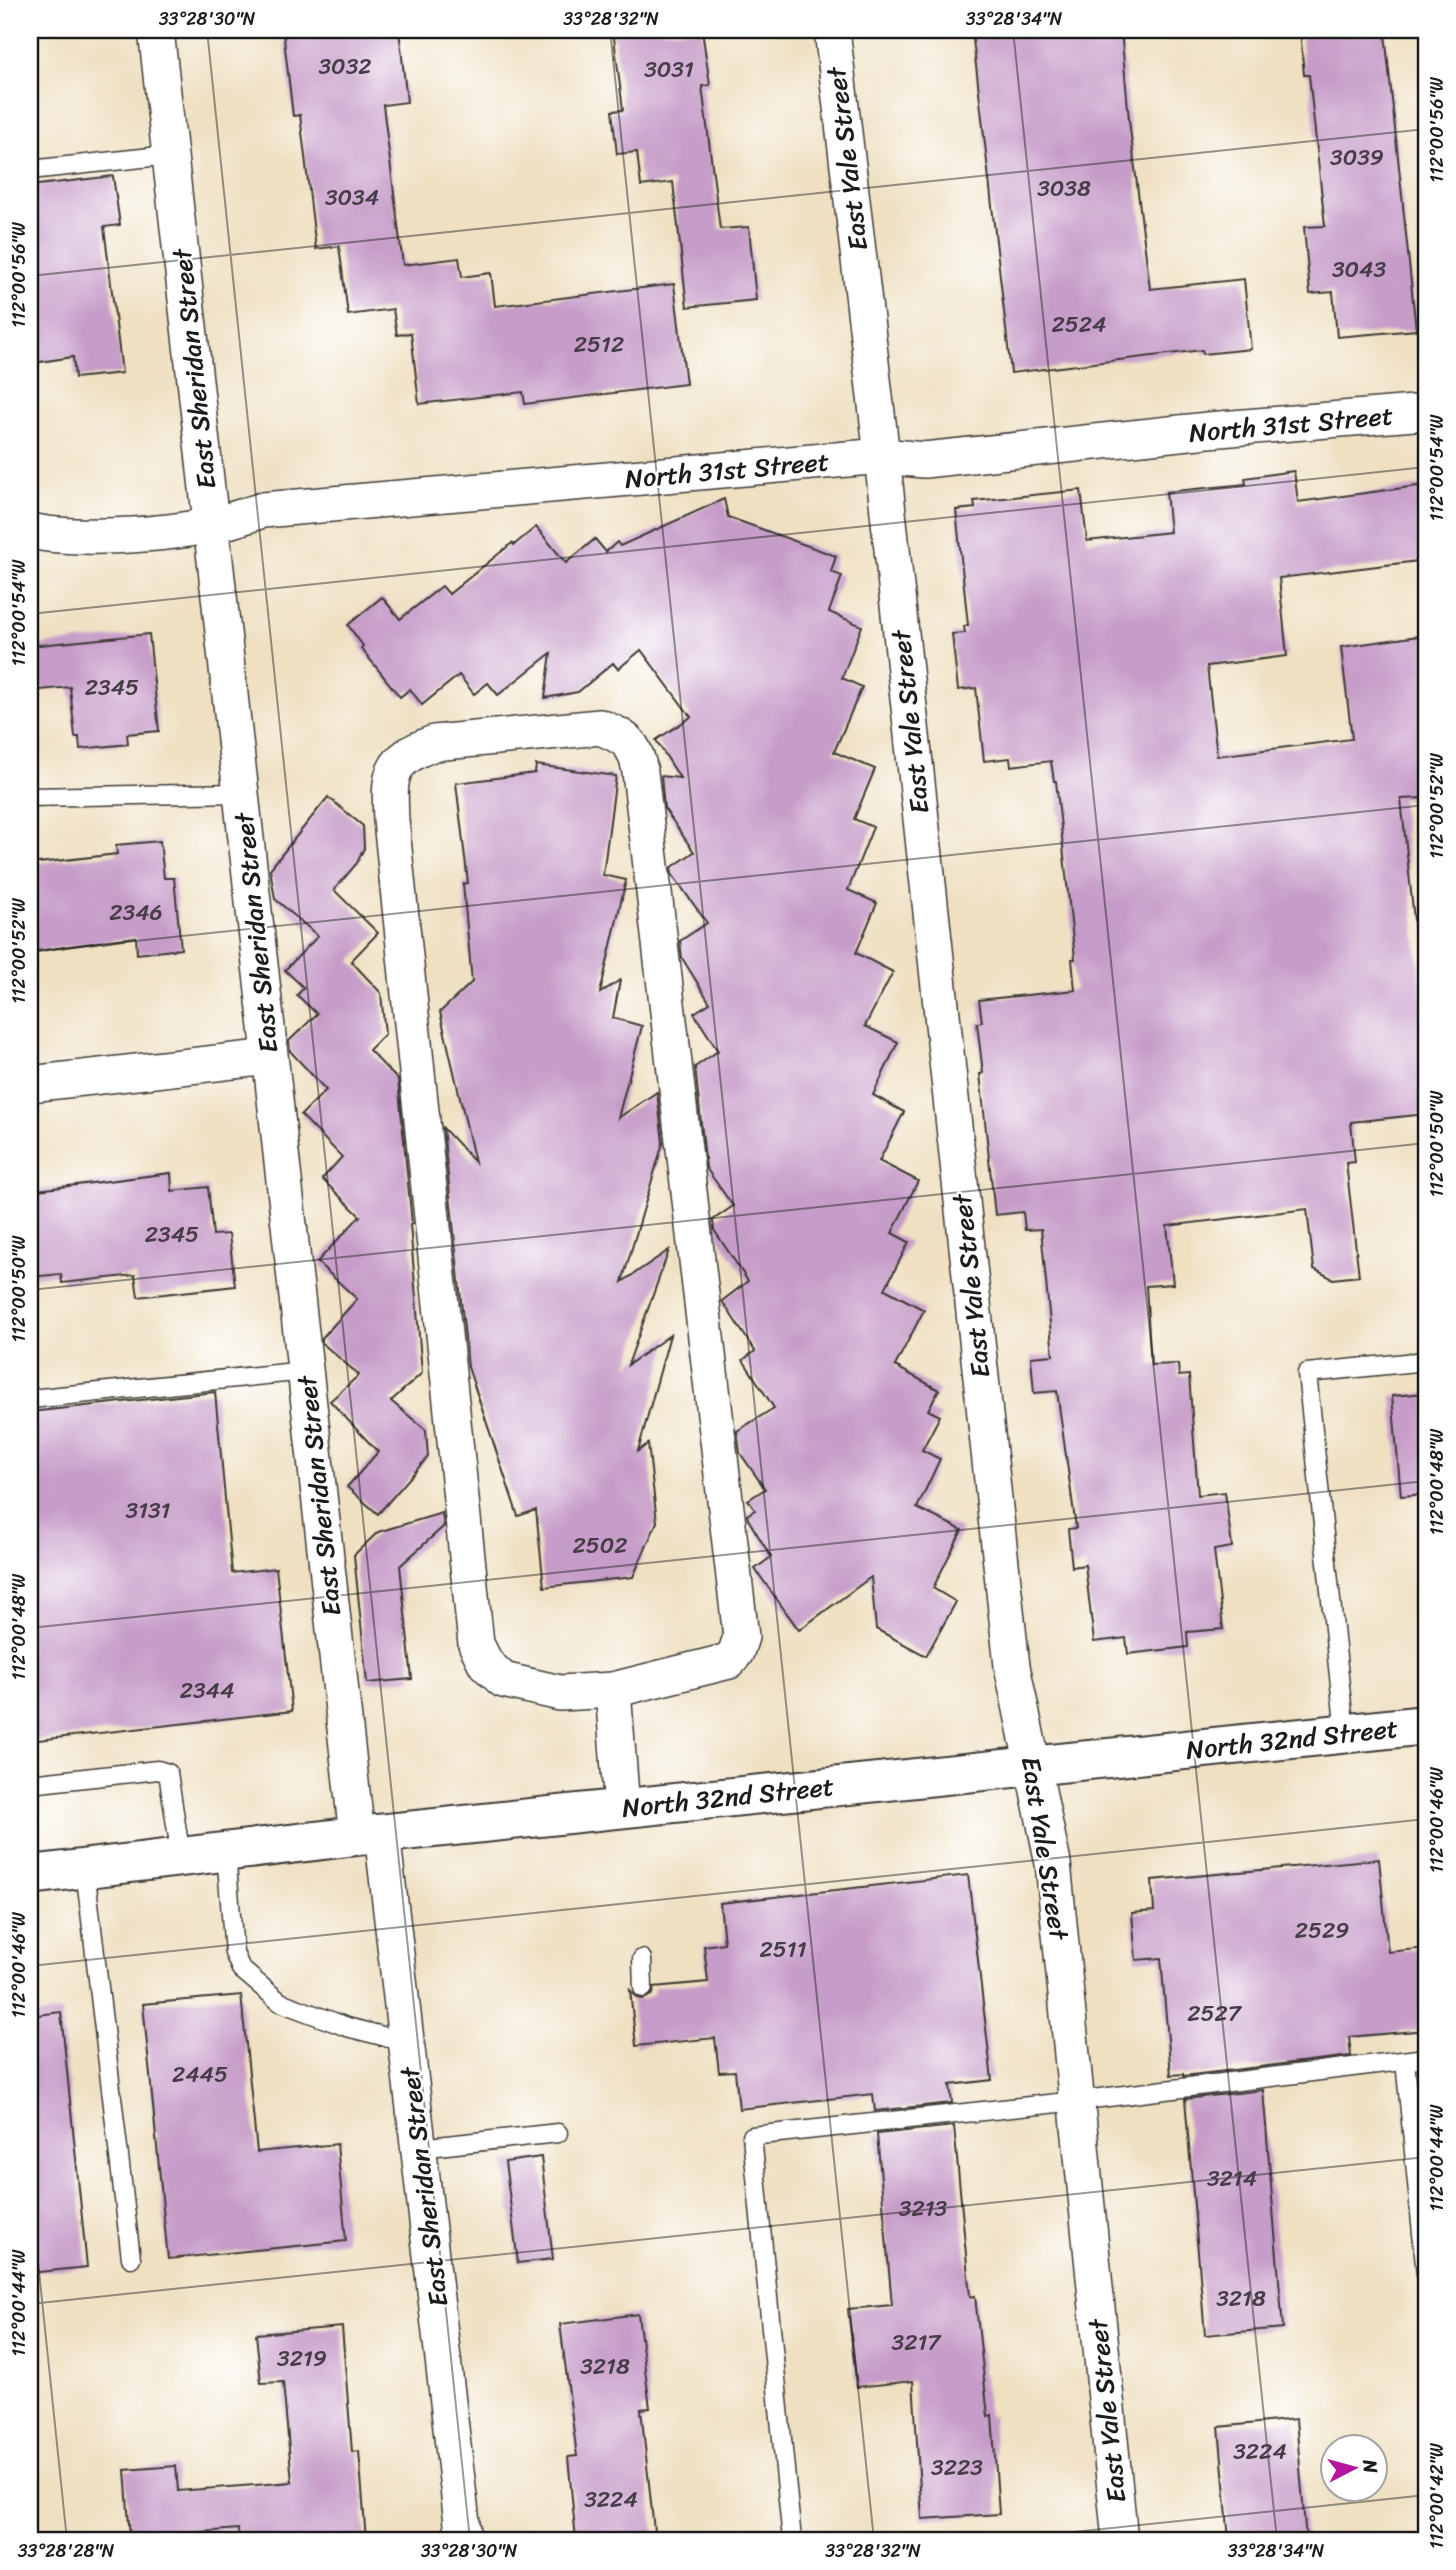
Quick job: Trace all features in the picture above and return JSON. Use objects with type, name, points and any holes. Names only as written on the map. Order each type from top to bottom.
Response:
[{"type":"main road","name":"North 32nd Street","points":[[30,1875],[369,1835],[1426,1725]]},
{"type":"street","name":"East Sheridan Street","points":[[156,30],[305,1371],[369,1835],[407,2042],[464,2540]]},
{"type":"street","name":"East Yale Street","points":[[832,30],[882,456],[1012,1666],[1053,1863],[1119,2540]]},
{"type":"street","name":"North 31st Street","points":[[30,531],[44,534],[130,535],[211,525],[263,510],[882,456],[924,460],[1208,430],[1426,412]]},
{"type":"street","points":[[600,727],[624,736],[638,761],[741,1637],[737,1652],[729,1661],[613,1690],[560,1693],[503,1680],[486,1664],[476,1644],[391,820],[390,790],[396,765],[410,751],[434,743],[600,727]]},
{"type":"street","points":[[30,1084],[270,1057]]},
{"type":"street","points":[[613,1690],[622,1809]]},
{"type":"lane","points":[[30,170],[170,155]]},
{"type":"lane","points":[[30,797],[241,793]]},
{"type":"lane","points":[[1345,1733],[1307,1373],[1426,1361]]},
{"type":"lane","points":[[30,1399],[305,1371]]},
{"type":"lane","points":[[30,1784],[158,1770],[168,1773],[181,1857]]},
{"type":"lane","points":[[226,1852],[234,1953],[241,1969],[280,2002],[347,2027],[407,2042]]},
{"type":"lane","points":[[85,1869],[131,2258]]},
{"type":"lane","points":[[642,1959],[643,1988]]},
{"type":"lane","points":[[792,2540],[752,2136],[1076,2101],[1426,2058]]},
{"type":"lane","points":[[1405,2061],[1426,2274]]},
{"type":"lane","points":[[419,2148],[558,2133]]},
{"type":"building","points":[[283,30],[399,30],[407,102],[383,105],[403,265],[459,258],[462,277],[491,273],[495,306],[674,284],[686,384],[525,404],[523,392],[419,404],[411,333],[397,335],[393,309],[348,315],[339,246],[316,249],[300,115],[293,116]]},
{"type":"building","points":[[613,30],[702,30],[710,85],[702,86],[720,229],[749,227],[756,300],[687,307],[673,182],[641,186],[637,152],[617,154],[612,111],[623,110]]},
{"type":"building","points":[[972,30],[1121,30],[1150,289],[1244,279],[1251,349],[1203,354],[1202,350],[1011,373]]},
{"type":"building","points":[[1300,30],[1369,30],[1369,35],[1385,33],[1416,330],[1337,337],[1333,292],[1310,294],[1304,227],[1325,226],[1309,75],[1304,75]]},
{"type":"building","points":[[113,176],[120,225],[104,227],[122,373],[75,378],[73,357],[33,363],[30,336],[30,186]]},
{"type":"building","points":[[1294,471],[1298,502],[1426,485],[1426,560],[1279,578],[1287,656],[1207,666],[1217,756],[1352,739],[1341,647],[1426,635],[1426,798],[1401,799],[1426,1031],[1426,1114],[1351,1122],[1355,1162],[1346,1163],[1359,1276],[1333,1279],[1314,1269],[1307,1209],[1167,1226],[1173,1284],[1146,1286],[1151,1365],[1178,1364],[1179,1376],[1189,1375],[1198,1495],[1225,1492],[1232,1547],[1214,1550],[1223,1629],[1187,1632],[1188,1647],[1128,1654],[1126,1638],[1094,1642],[1085,1565],[1072,1567],[1068,1529],[1076,1528],[1057,1391],[1034,1393],[1031,1357],[1053,1355],[1041,1229],[1025,1230],[1023,1212],[995,1215],[980,1074],[983,1073],[977,1023],[982,1022],[979,1000],[1075,990],[1072,959],[1075,959],[1056,781],[1051,761],[1011,766],[1010,758],[984,761],[976,688],[958,690],[952,634],[965,633],[964,626],[968,625],[956,510],[975,508],[974,501],[1081,490],[1087,541],[1170,532],[1166,492],[1246,484],[1245,478]]},
{"type":"building","points":[[724,499],[728,517],[836,556],[831,572],[842,576],[829,612],[862,626],[842,678],[862,687],[834,752],[875,769],[854,819],[873,827],[848,890],[877,903],[856,953],[893,972],[865,1026],[898,1042],[873,1095],[904,1112],[879,1161],[918,1181],[892,1233],[909,1242],[885,1289],[924,1310],[895,1366],[939,1390],[928,1410],[940,1416],[922,1450],[940,1459],[917,1508],[962,1530],[933,1588],[956,1602],[926,1656],[876,1629],[871,1577],[799,1630],[755,1569],[771,1557],[748,1519],[747,1515],[755,1510],[748,1500],[765,1489],[740,1453],[737,1431],[774,1408],[743,1360],[755,1351],[722,1301],[748,1281],[714,1230],[713,1220],[733,1206],[706,1168],[695,1067],[718,1051],[694,1013],[710,1003],[682,958],[680,941],[707,923],[672,874],[671,868],[694,852],[664,808],[661,776],[680,778],[656,740],[691,717],[641,650],[618,669],[613,663],[578,692],[545,698],[551,653],[498,695],[488,683],[474,694],[459,675],[422,705],[410,689],[400,697],[361,648],[363,646],[348,625],[382,597],[400,619],[442,586],[449,594],[536,527],[566,563],[595,539],[606,552],[617,542],[620,546]]},
{"type":"building","points":[[149,634],[159,731],[127,734],[128,744],[80,749],[79,737],[75,737],[70,687],[30,691],[30,646]]},
{"type":"building","points":[[536,765],[616,776],[603,875],[626,880],[600,993],[620,980],[613,1018],[642,1026],[618,1118],[657,1092],[663,1143],[622,1282],[669,1250],[628,1365],[670,1335],[638,1451],[648,1444],[657,1522],[633,1577],[544,1587],[536,1510],[518,1516],[468,1367],[443,1128],[475,1162],[440,1012],[472,982],[463,884],[468,883],[456,783],[535,773]]},
{"type":"building","points":[[328,797],[363,826],[364,848],[357,863],[334,890],[378,933],[351,961],[381,993],[385,1034],[369,1050],[398,1080],[412,1224],[422,1373],[391,1401],[426,1430],[428,1457],[378,1514],[347,1487],[378,1452],[330,1401],[359,1375],[322,1343],[322,1338],[357,1299],[317,1262],[360,1216],[322,1179],[342,1157],[301,1115],[326,1090],[290,1051],[289,1041],[317,1014],[297,995],[304,988],[285,970],[318,936],[275,899],[270,869]]},
{"type":"building","points":[[160,841],[164,878],[174,878],[181,949],[137,954],[136,937],[30,952],[30,864],[117,854],[116,845]]},
{"type":"building","points":[[171,1173],[172,1191],[208,1187],[213,1235],[229,1234],[235,1286],[138,1297],[135,1275],[62,1283],[61,1274],[30,1277],[30,1191]]},
{"type":"building","points":[[215,1392],[232,1573],[276,1568],[292,1711],[30,1741],[30,1412]]},
{"type":"building","points":[[1426,1393],[1426,1494],[1401,1496],[1392,1396]]},
{"type":"building","points":[[442,1513],[444,1526],[400,1566],[412,1679],[367,1683],[354,1555],[378,1532]]},
{"type":"building","points":[[1379,1859],[1388,1952],[1426,1948],[1426,2030],[1349,2037],[1351,2056],[1183,2076],[1171,2075],[1161,1958],[1136,1960],[1132,1913],[1154,1911],[1152,1880]]},
{"type":"building","points":[[968,1875],[992,2080],[950,2085],[952,2103],[875,2111],[873,2094],[739,2109],[735,2071],[719,2072],[715,2038],[636,2046],[630,1990],[637,1998],[644,1999],[653,1994],[654,1987],[708,1982],[704,1946],[724,1943],[720,1903]]},
{"type":"building","points":[[241,1995],[257,2152],[337,2144],[346,2241],[168,2259],[143,2004]]},
{"type":"building","points":[[61,2012],[87,2267],[30,2273],[30,2016]]},
{"type":"building","points":[[1263,2090],[1283,2328],[1205,2335],[1185,2099]]},
{"type":"building","points":[[954,2126],[970,2297],[975,2296],[988,2416],[992,2415],[999,2514],[922,2519],[913,2381],[857,2387],[848,2309],[892,2305],[877,2134]]},
{"type":"building","points":[[541,2157],[553,2259],[518,2263],[505,2162]]},
{"type":"building","points":[[638,2314],[650,2408],[641,2409],[655,2540],[576,2540],[568,2457],[577,2456],[560,2324]]},
{"type":"building","points":[[342,2327],[352,2452],[359,2451],[366,2540],[239,2540],[238,2529],[130,2538],[125,2470],[176,2466],[178,2491],[292,2482],[283,2382],[261,2383],[256,2334]]},
{"type":"building","points":[[1296,2419],[1306,2540],[1229,2540],[1219,2427]]}]
